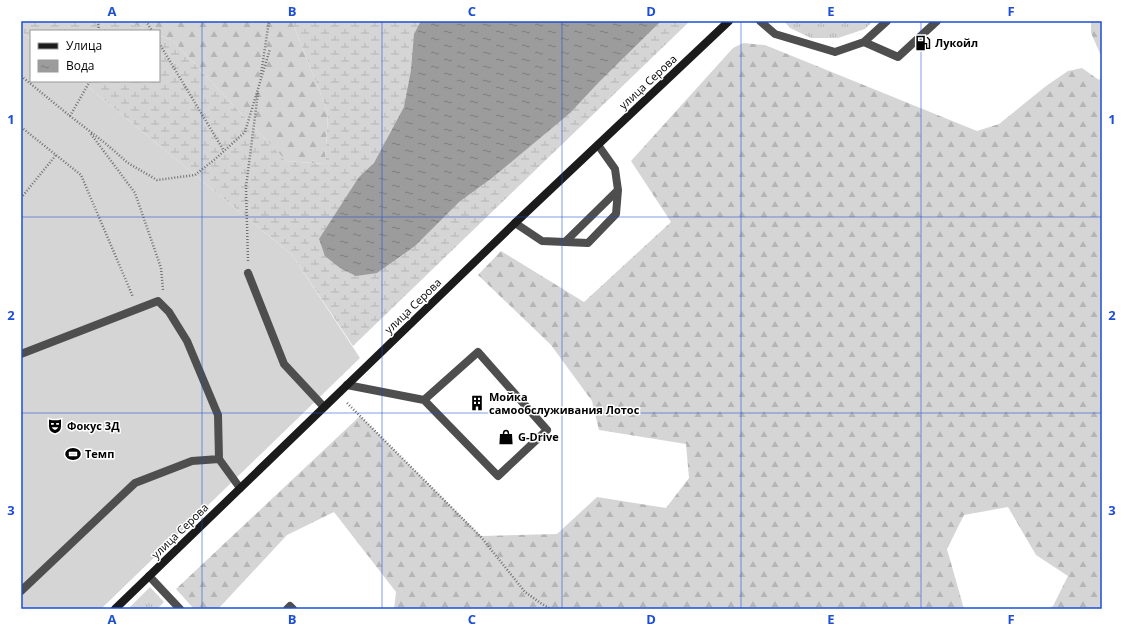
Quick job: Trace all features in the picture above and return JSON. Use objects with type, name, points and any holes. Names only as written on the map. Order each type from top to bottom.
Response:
[{"type":"main road","name":"улица Серова","points":[[115,609],[515,223],[729,21]]},
{"type":"lane","points":[[760,21],[775,34],[834,52],[864,42],[887,21]]},
{"type":"lane","points":[[864,42],[898,57],[937,21]]},
{"type":"lane","points":[[515,223],[542,241],[588,243],[616,214],[618,190],[615,170],[598,145]]},
{"type":"lane","points":[[565,242],[618,190]]},
{"type":"lane","points":[[248,273],[284,364],[324,407]]},
{"type":"lane","points":[[21,354],[158,301],[169,312],[187,341],[218,415],[219,459],[240,488]]},
{"type":"lane","points":[[347,386],[424,400],[498,476],[547,430],[478,352],[424,400]]},
{"type":"lane","points":[[21,591],[135,483],[192,461],[219,459]]},
{"type":"lane","points":[[149,576],[180,609]]},
{"type":"lane","points":[[288,609],[290,606],[293,609]]},
{"type":"path","points":[[146,21],[151,30]]},
{"type":"path","points":[[248,273],[246,187],[269,21]]},
{"type":"path","points":[[160,45],[224,151]]},
{"type":"path","points":[[70,116],[128,163],[157,180],[195,174],[224,151],[244,132],[270,49]]},
{"type":"path","points":[[21,76],[91,134],[135,193],[161,268],[165,308]]},
{"type":"path","points":[[70,116],[89,82]]},
{"type":"path","points":[[21,127],[81,175],[138,308]]},
{"type":"path","points":[[21,198],[56,155]]},
{"type":"path","points":[[338,394],[481,536],[526,592],[551,609]]},
{"type":"green space","points":[[21,21],[126,21],[147,30],[30,30],[30,39],[21,31]]},
{"type":"green space","points":[[126,21],[292,21],[328,113],[325,164],[286,161],[173,41],[160,35],[160,30],[147,30]]},
{"type":"green space","points":[[292,21],[690,21],[353,346],[292,255],[82,82],[160,82],[160,35],[173,41],[286,161],[325,164],[328,113]]},
{"type":"green space","points":[[784,21],[873,21],[865,29],[838,38],[811,38],[790,28]]},
{"type":"green space","points":[[1091,21],[1102,21],[1102,58],[1091,33]]},
{"type":"green space","points":[[21,31],[30,39],[30,82],[82,82],[292,255],[360,358],[101,609],[21,609]]},
{"type":"green space","points":[[743,43],[765,45],[977,131],[999,124],[1046,86],[1068,71],[1082,68],[1099,80],[1102,76],[1102,609],[1047,609],[1053,606],[1068,576],[1036,555],[1008,507],[964,515],[947,549],[964,609],[394,609],[396,592],[334,512],[287,535],[218,609],[194,609],[176,589],[360,416],[481,536],[557,534],[597,497],[666,508],[689,478],[686,444],[599,430],[592,401],[551,345],[478,275],[501,251],[584,302],[671,222],[631,161],[733,48]]},
{"type":"green space","points":[[150,587],[164,602],[157,609],[128,609]]},
{"type":"water","points":[[421,21],[661,21],[570,113],[492,178],[459,202],[415,246],[377,273],[356,276],[340,268],[325,256],[319,239],[359,177],[374,163],[404,107],[411,70],[414,34]]},
{"type":"place","name":"Лукойл","points":[[923,43]]},
{"type":"place","name":"Мойка самообслуживания Лотос","points":[[477,403]]},
{"type":"place","name":"Фокус 3Д","points":[[55,426]]},
{"type":"place","name":"G-Drive","points":[[506,437]]},
{"type":"place","name":"Темп","points":[[73,454]]}]
